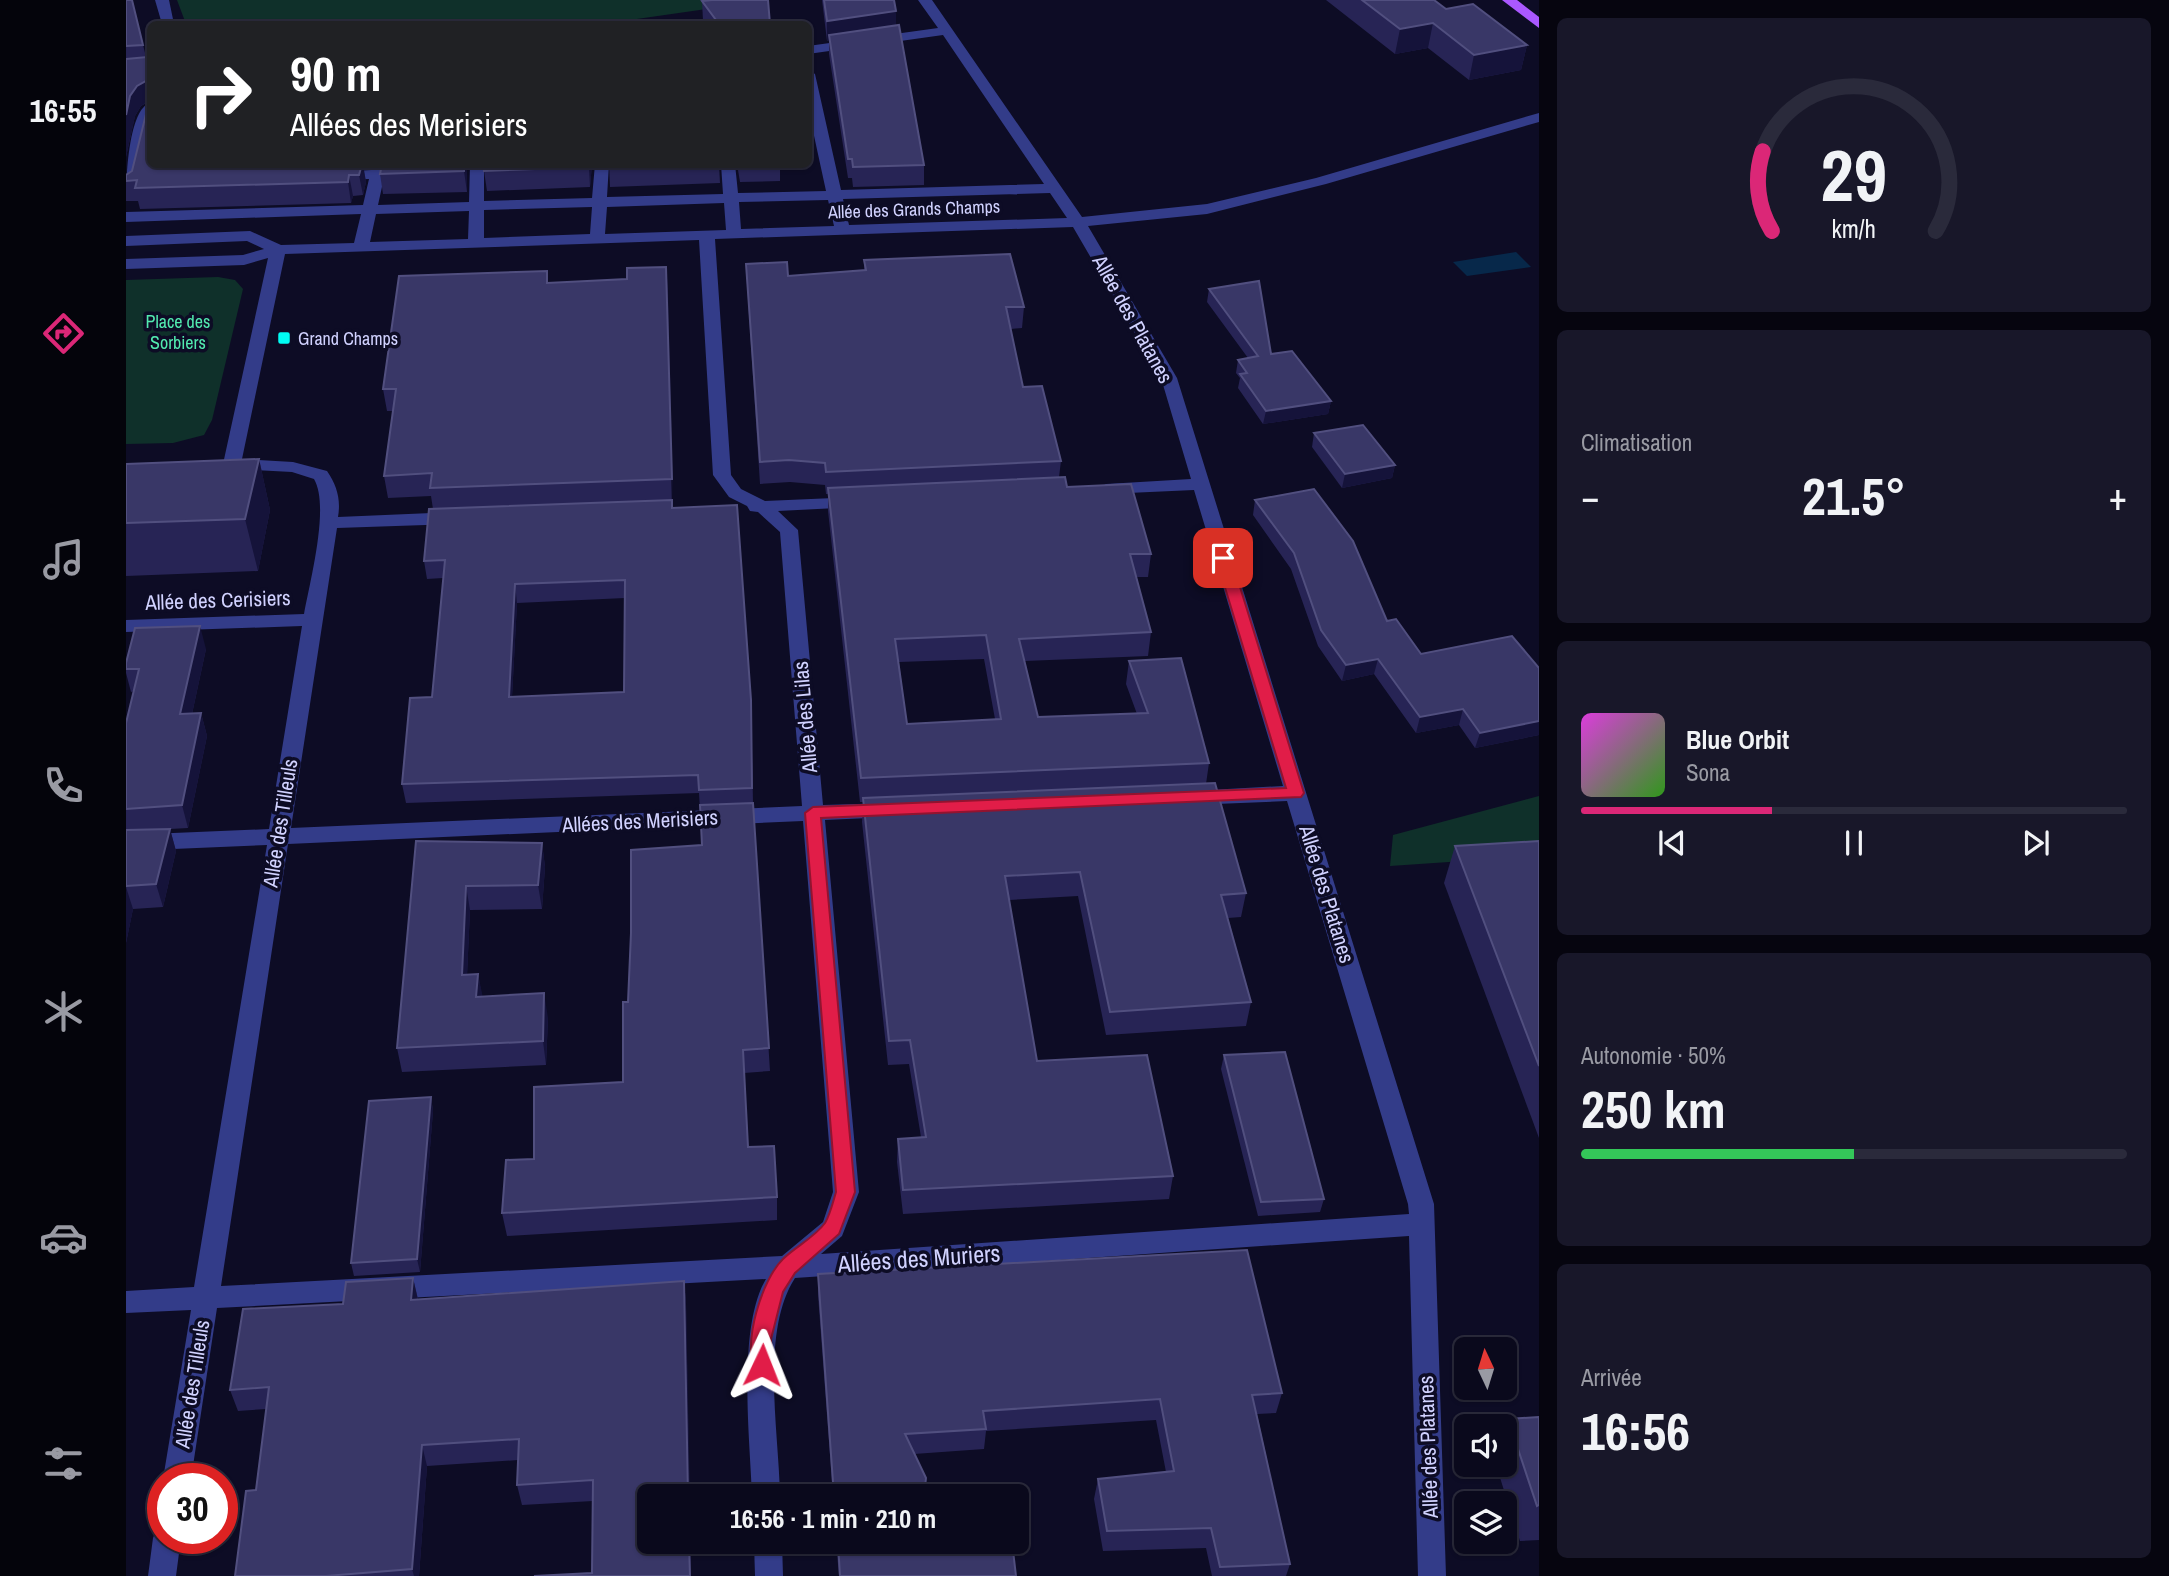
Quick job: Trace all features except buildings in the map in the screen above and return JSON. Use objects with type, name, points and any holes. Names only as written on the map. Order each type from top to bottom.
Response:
[{"type":"main road","points":[[1509,0],[1539,24]]},
{"type":"street","points":[[162,0],[167,21]]},
{"type":"street","name":"Allée des Platanes","points":[[925,0],[1078,222],[1169,378],[1421,1204],[1432,1576]]},
{"type":"street","points":[[812,49],[946,31]]},
{"type":"street","points":[[126,72],[147,71]]},
{"type":"street","points":[[126,191],[133,131],[147,111]]},
{"type":"street","points":[[813,111],[843,231]]},
{"type":"street","name":"Allée des Grands Champs","points":[[126,264],[244,260],[278,250],[1078,222],[1207,209],[1321,181],[1539,117]]},
{"type":"street","points":[[476,243],[477,168]]},
{"type":"street","points":[[597,240],[602,168]]},
{"type":"street","points":[[728,168],[734,235]]},
{"type":"street","points":[[326,176],[378,169],[361,247]]},
{"type":"street","points":[[126,217],[257,208],[477,207],[1055,188]]},
{"type":"street","points":[[244,260],[257,208]]},
{"type":"street","name":"Allée des Grands Champs","points":[[126,241],[250,236],[278,250]]},
{"type":"street","name":"Allée des Lilas","points":[[707,236],[722,475],[735,493],[761,506],[789,530],[846,1192],[832,1228],[788,1267],[773,1290],[761,1339],[766,1484]]},
{"type":"street","name":"Allée des Tilleuls","points":[[180,1463],[327,523],[328,487],[321,475],[293,467],[225,464],[278,250]]},
{"type":"street","points":[[1093,489],[1201,484]]},
{"type":"street","points":[[721,508],[872,501]]},
{"type":"street","points":[[327,523],[478,517]]},
{"type":"street","name":"Allée des Cerisiers","points":[[126,626],[312,620]]},
{"type":"street","points":[[1174,798],[1296,793]]},
{"type":"street","name":"Allées des Merisiers","points":[[126,843],[906,809]]},
{"type":"street","name":"Allées des Muriers","points":[[126,1302],[788,1267],[1422,1224]]},
{"type":"street","points":[[162,1576],[165,1554]]},
{"type":"street","points":[[768,1554],[769,1576]]},
{"type":"green space","points":[[177,0],[770,0],[623,21],[185,21]]},
{"type":"green space","name":"Place des Sorbiers","points":[[218,277],[235,280],[243,289],[212,420],[204,435],[173,443],[126,444],[126,280]]},
{"type":"green space","points":[[1539,796],[1539,856],[1390,866],[1393,835]]},
{"type":"water","points":[[1516,252],[1531,267],[1467,276],[1453,262]]},
{"type":"place","name":"Grand Champs","points":[[284,338]]},
{"type":"route","points":[[762,1365],[761,1339],[773,1290],[788,1267],[832,1228],[846,1192],[813,813],[1296,793],[1223,558]]}]
